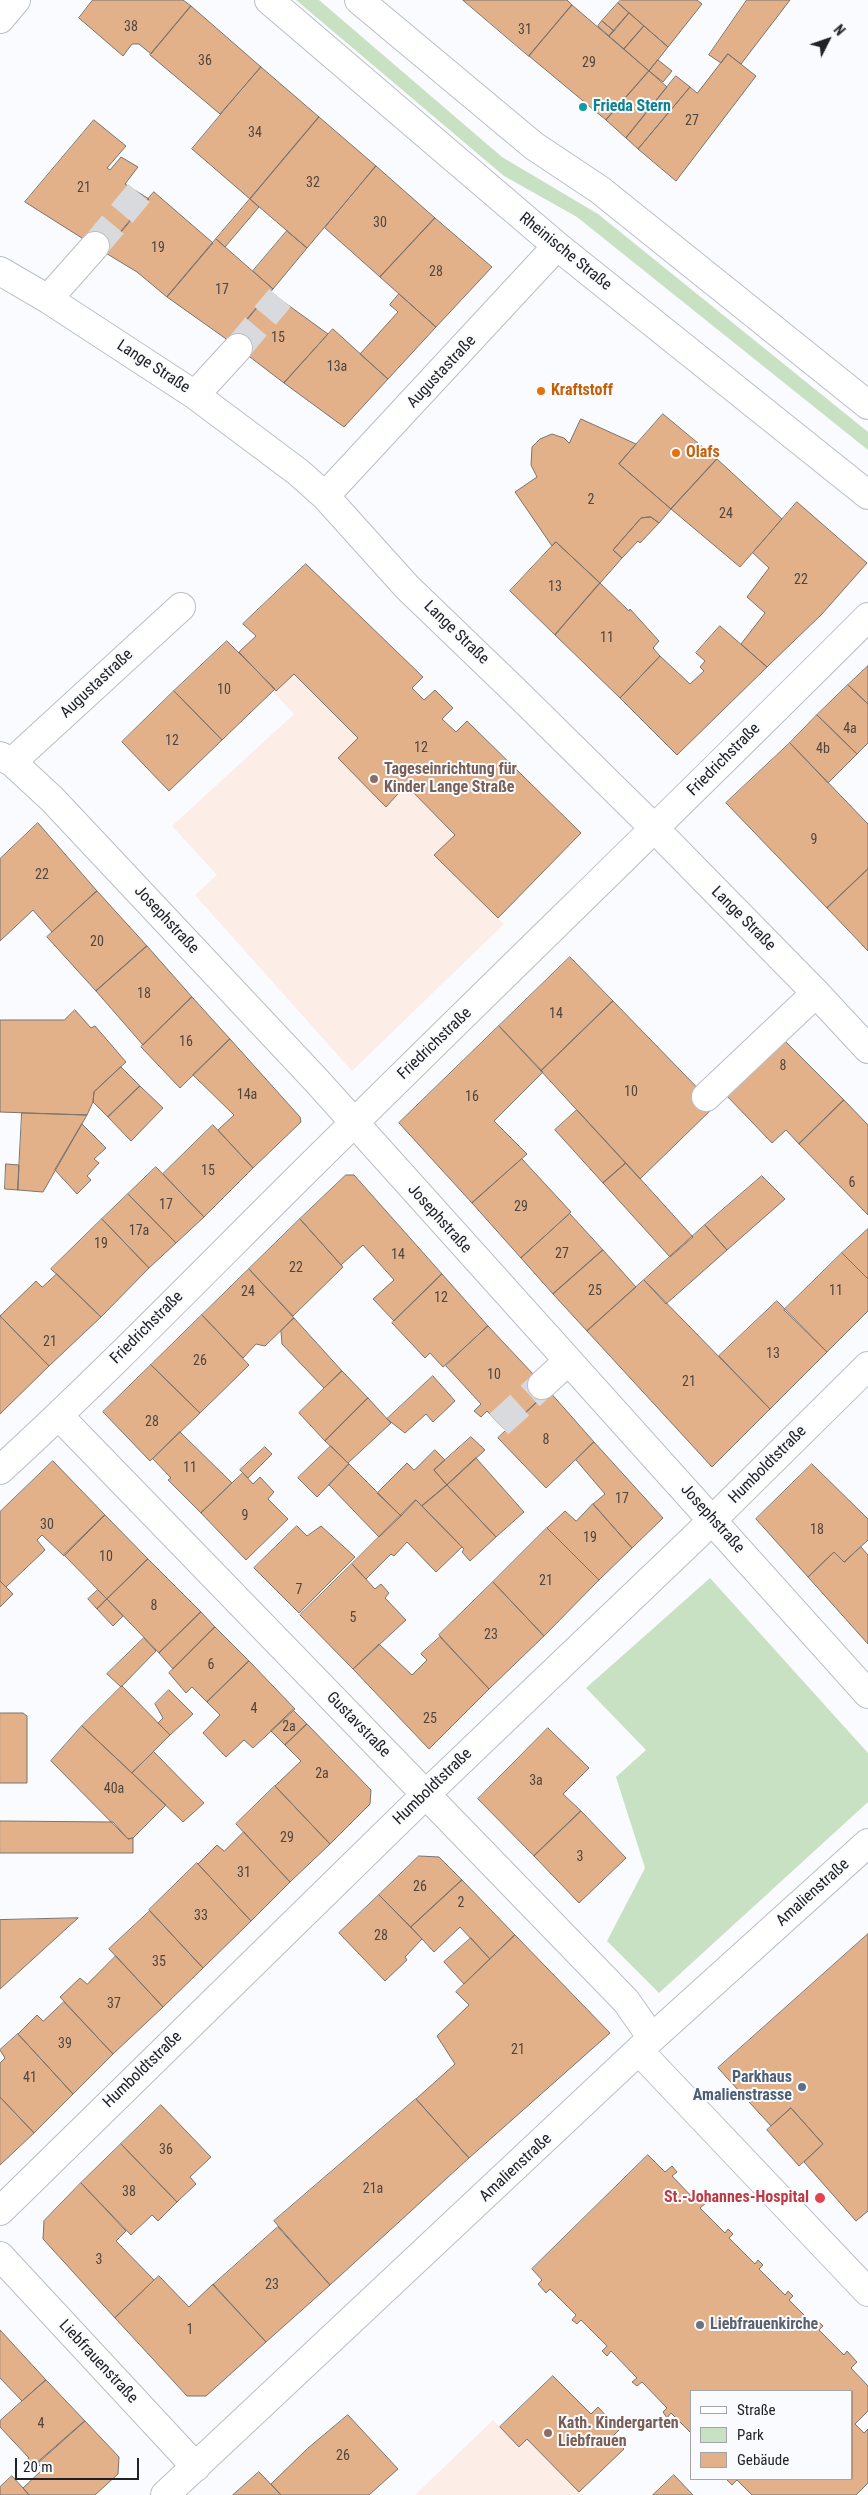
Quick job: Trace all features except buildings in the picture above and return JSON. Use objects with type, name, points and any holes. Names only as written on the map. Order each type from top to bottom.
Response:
[{"type":"street","points":[[0,19],[16,0]]},
{"type":"street","name":"Rheinische Straße","points":[[269,0],[557,246],[868,495]]},
{"type":"street","points":[[359,0],[534,146],[600,190],[868,405]]},
{"type":"street","points":[[48,299],[95,246]]},
{"type":"street","name":"Augustastraße","points":[[325,496],[557,246]]},
{"type":"street","name":"Lange Straße","points":[[0,271],[48,299],[195,395],[298,472],[325,496],[407,587],[513,688],[655,829],[816,993],[868,1049]]},
{"type":"street","points":[[195,395],[238,348]]},
{"type":"street","name":"Augustastraße","points":[[6,759],[181,607]]},
{"type":"street","name":"Friedrichstraße","points":[[0,1470],[59,1416],[353,1123],[655,829],[868,616]]},
{"type":"street","name":"Josephstraße","points":[[6,759],[72,821],[316,1080],[868,1694]]},
{"type":"street","points":[[706,1097],[816,993]]},
{"type":"street","points":[[542,1385],[568,1361]]},
{"type":"street","name":"Humboldtstraße","points":[[0,2211],[425,1795],[868,1366]]},
{"type":"street","name":"Gustavstraße","points":[[59,1416],[626,2001],[646,2045],[868,2292]]},
{"type":"street","name":"Amalienstraße","points":[[164,2495],[646,2045],[868,1843]]},
{"type":"street","name":"Liebfrauenstraße","points":[[0,2256],[196,2467]]},
{"type":"shaded area","name":"Tageseinrichtung für Kinder Lange Straße","points":[[306,564],[423,677],[412,688],[424,700],[435,690],[453,708],[443,719],[456,731],[467,721],[581,833],[498,918],[504,924],[352,1071],[195,895],[217,875],[172,826],[294,714],[274,693],[275,689],[239,652],[256,636],[243,624]]},
{"type":"shaded area","name":"Kath. Kindergarten Liebfrauen","points":[[553,2376],[590,2414],[598,2407],[619,2430],[612,2437],[624,2449],[579,2492],[582,2495],[415,2495],[493,2420],[500,2427]]},
{"type":"green space","points":[[296,0],[319,0],[502,157],[598,214],[868,432],[868,450],[577,217],[504,176]]},
{"type":"green space","points":[[710,1578],[868,1753],[868,1802],[659,1993],[607,1941],[645,1868],[616,1777],[646,1750],[586,1688]]},
{"type":"tunnel","points":[[95,246],[139,193]]},
{"type":"tunnel","points":[[238,348],[280,298]]},
{"type":"tunnel","points":[[499,1424],[542,1385]]},
{"type":"place","name":"Frieda Stern","points":[[583,107]]},
{"type":"place","name":"Kraftstoff","points":[[541,391]]},
{"type":"place","name":"Olafs","points":[[676,453]]},
{"type":"place","name":"Tageseinrichtung für Kinder Lange Straße","points":[[374,779]]},
{"type":"place","name":"Parkhaus Amalienstrasse","points":[[802,2087]]},
{"type":"place","name":"St.-Johannes-Hospital","points":[[820,2198]]},
{"type":"place","name":"Liebfrauenkirche","points":[[700,2325]]},
{"type":"place","name":"Kath. Kindergarten Liebfrauen","points":[[548,2433]]}]
